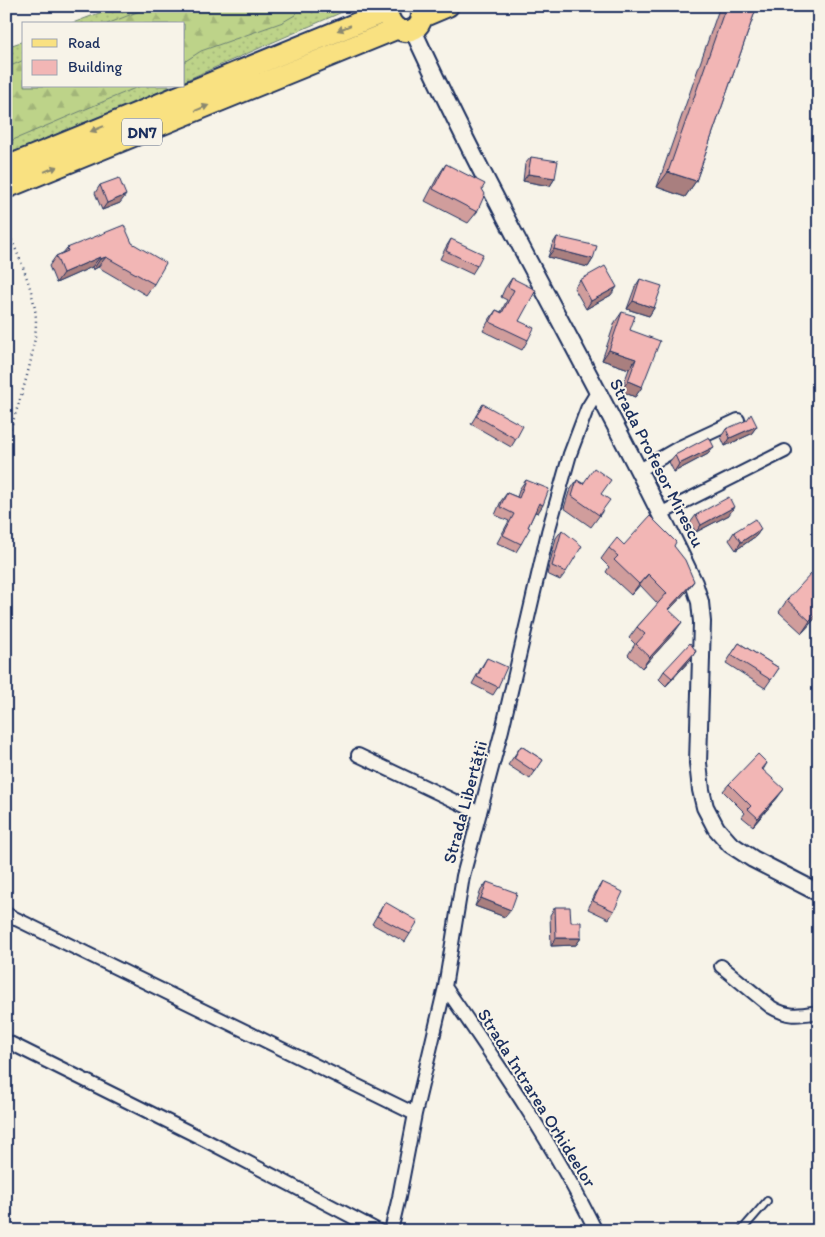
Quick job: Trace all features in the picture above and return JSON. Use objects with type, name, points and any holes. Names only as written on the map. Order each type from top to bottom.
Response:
[{"type":"main road","name":"DN7","points":[[6,188],[448,6]]},
{"type":"main road","name":"DN7","points":[[6,167],[390,8],[390,19],[413,20]]},
{"type":"street","name":"Strada Profesor Mirescu","points":[[413,20],[457,123],[598,391],[694,583],[700,602],[702,622],[698,763],[705,807],[716,828],[730,844],[753,859],[819,893]]},
{"type":"street","name":"Strada Libertății","points":[[390,1231],[400,1197],[416,1114],[445,986],[463,876],[522,650],[548,532],[570,454],[587,409],[598,391]]},
{"type":"street","points":[[638,471],[680,447],[738,420]]},
{"type":"street","points":[[660,514],[785,451]]},
{"type":"street","points":[[358,755],[480,813]]},
{"type":"street","points":[[6,914],[416,1114]]},
{"type":"street","points":[[720,966],[771,1007],[780,1012],[791,1015],[819,1012]]},
{"type":"street","name":"Strada Intrarea Orhideelor","points":[[445,986],[538,1125],[596,1231]]},
{"type":"street","points":[[6,1041],[203,1139],[379,1231]]},
{"type":"lane","points":[[742,1231],[767,1201]]},
{"type":"path","points":[[6,226],[30,288],[35,310],[35,340],[6,443]]},
{"type":"green space","points":[[118,6],[349,6],[340,13],[185,81],[185,22],[75,22]]},
{"type":"green space","points":[[152,6],[304,6],[295,15],[283,22],[201,51],[185,61],[185,22],[112,22]]},
{"type":"green space","points":[[22,42],[22,88],[168,88],[90,122],[6,155],[6,47]]},
{"type":"green space","points":[[22,61],[22,88],[135,88],[6,143],[6,68]]},
{"type":"building","points":[[726,6],[757,6],[696,181],[668,172]]},
{"type":"building","points":[[531,157],[558,161],[555,178],[528,174]]},
{"type":"building","points":[[446,164],[485,184],[482,189],[485,194],[477,212],[433,189]]},
{"type":"building","points":[[119,178],[126,195],[107,203],[100,185]]},
{"type":"building","points":[[124,225],[132,243],[166,263],[154,284],[106,257],[100,259],[100,257],[63,273],[56,256],[68,251],[67,248]]},
{"type":"building","points":[[557,237],[597,246],[593,259],[554,249]]},
{"type":"building","points":[[451,239],[483,254],[477,266],[446,251]]},
{"type":"building","points":[[605,266],[617,287],[591,301],[580,280]]},
{"type":"building","points":[[512,278],[536,290],[519,321],[534,328],[528,340],[490,322],[496,310],[502,313],[514,290],[508,287]]},
{"type":"building","points":[[640,279],[662,286],[654,308],[633,301]]},
{"type":"building","points":[[622,312],[635,316],[630,330],[660,341],[642,387],[628,381],[636,359],[609,350]]},
{"type":"building","points":[[483,404],[523,426],[516,439],[476,416]]},
{"type":"building","points":[[751,414],[757,426],[730,438],[726,429],[747,420]]},
{"type":"building","points":[[709,437],[714,447],[679,464],[675,455]]},
{"type":"building","points":[[594,468],[611,480],[601,494],[610,500],[599,515],[572,496],[577,480],[583,484]]},
{"type":"building","points":[[526,480],[549,489],[543,505],[539,503],[528,527],[530,528],[521,544],[503,535],[514,514],[500,507],[507,493],[519,498]]},
{"type":"building","points":[[729,497],[734,507],[701,525],[696,515]]},
{"type":"building","points":[[650,516],[676,542],[674,546],[685,560],[694,581],[668,609],[682,622],[650,657],[636,644],[645,634],[637,627],[667,593],[648,574],[639,584],[614,560],[618,556],[609,548],[617,538],[624,545]]},
{"type":"building","points":[[755,519],[761,529],[741,542],[734,532]]},
{"type":"building","points":[[562,530],[582,546],[566,572],[552,566]]},
{"type":"building","points":[[811,574],[819,581],[819,611],[810,621],[787,600]]},
{"type":"building","points":[[690,643],[696,651],[672,678],[664,671]]},
{"type":"building","points":[[739,643],[779,668],[771,680],[731,655]]},
{"type":"building","points":[[487,658],[507,667],[498,687],[477,677]]},
{"type":"building","points":[[521,746],[543,760],[535,772],[514,758]]},
{"type":"building","points":[[758,754],[767,763],[762,769],[784,789],[758,818],[748,809],[751,806],[729,784]]},
{"type":"building","points":[[487,882],[517,893],[511,910],[481,898]]},
{"type":"building","points":[[602,882],[623,892],[614,911],[593,901]]},
{"type":"building","points":[[385,902],[418,921],[410,934],[377,916]]},
{"type":"building","points":[[555,907],[570,907],[571,922],[581,922],[581,938],[556,938]]}]
